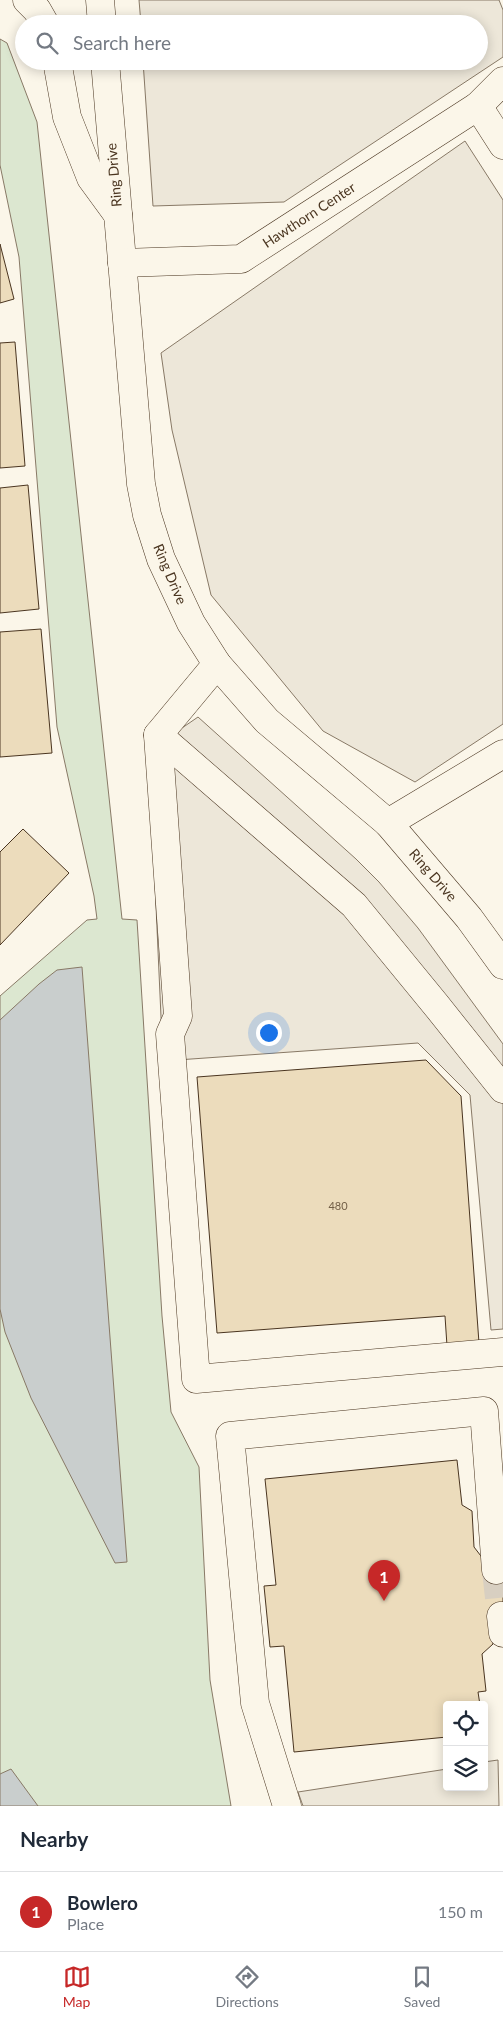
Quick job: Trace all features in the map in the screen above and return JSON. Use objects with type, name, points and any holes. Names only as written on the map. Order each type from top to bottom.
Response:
[{"type":"street","points":[[27,0],[40,15]]},
{"type":"street","points":[[100,0],[101,15]]},
{"type":"street","points":[[59,70],[67,117],[91,178],[118,215]]},
{"type":"street","name":"Ring Drive","points":[[106,70],[141,484],[147,514],[161,559],[190,623],[217,664],[267,721],[388,824],[469,918],[503,965]]},
{"type":"street","name":"Hawthorn Center","points":[[122,263],[241,259],[478,106],[503,82]]},
{"type":"street","points":[[478,106],[503,145]]},
{"type":"street","points":[[217,664],[158,735],[178,1016],[170,1034],[196,1379],[503,1352]]},
{"type":"street","points":[[158,735],[354,905],[503,1089]]},
{"type":"street","points":[[388,824],[503,754]]},
{"type":"street","points":[[287,1806],[256,1704],[230,1436],[484,1411],[496,1570]]},
{"type":"green space","points":[[0,39],[7,43],[15,64],[15,70],[17,70],[37,122],[122,919],[137,920],[162,1316],[171,1412],[199,1467],[210,1680],[231,1806],[0,1806],[0,996],[87,920],[97,919],[94,896],[57,727],[19,257],[0,165]]},
{"type":"shaded area","points":[[139,0],[499,0],[503,10],[503,57],[488,67],[488,15],[140,15]]},
{"type":"shaded area","points":[[144,70],[483,70],[284,202],[153,206]]},
{"type":"shaded area","points":[[465,141],[503,200],[503,724],[415,782],[323,731],[211,595],[172,430],[161,353]]},
{"type":"shaded area","points":[[198,717],[356,859],[379,882],[418,928],[503,1044],[503,1329],[491,1330],[470,1095],[418,1043],[163,1061],[148,729],[182,728]]},
{"type":"shaded area","points":[[82,967],[127,1562],[115,1563],[31,1398],[5,1332],[0,1309],[0,1020],[57,970]]},
{"type":"shaded area","points":[[498,1760],[499,1806],[303,1806],[298,1792],[443,1770],[443,1791],[488,1791],[488,1761]]},
{"type":"shaded area","points":[[11,1769],[38,1806],[0,1806],[0,1774]]},
{"type":"building","points":[[0,244],[14,299],[0,303]]},
{"type":"building","points":[[15,342],[25,466],[0,468],[0,343]]},
{"type":"building","points":[[28,485],[39,609],[0,613],[0,488]]},
{"type":"building","points":[[41,629],[52,753],[0,757],[0,632]]},
{"type":"building","points":[[23,829],[69,873],[0,945],[0,852]]},
{"type":"building","points":[[426,1060],[461,1096],[479,1343],[447,1346],[445,1316],[217,1333],[197,1077]]},
{"type":"building","points":[[457,1460],[462,1505],[472,1511],[474,1547],[484,1560],[503,1569],[503,1616],[490,1617],[493,1644],[482,1654],[486,1691],[478,1692],[479,1701],[443,1701],[443,1737],[294,1752],[284,1646],[270,1647],[264,1586],[276,1585],[265,1479]]},
{"type":"tunnel","points":[[496,1570],[501,1616]]},
{"type":"place","name":"Bowlero","points":[[384,1601]]}]
